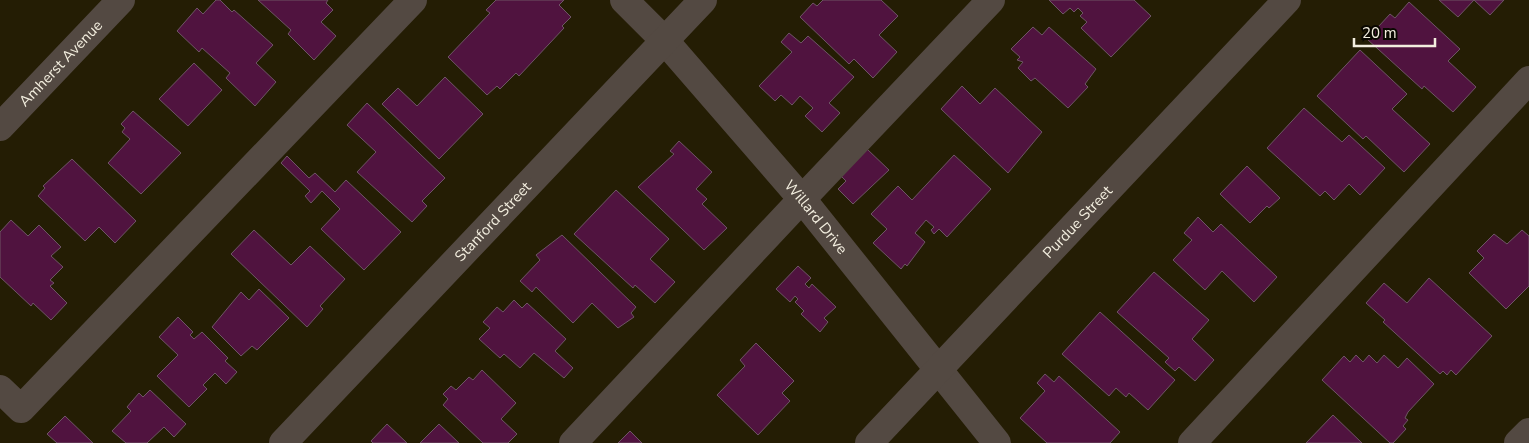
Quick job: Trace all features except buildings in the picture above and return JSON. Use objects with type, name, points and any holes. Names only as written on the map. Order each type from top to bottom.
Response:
[{"type":"street","name":"Amherst Avenue","points":[[0,127],[120,0]]},
{"type":"street","points":[[0,389],[21,409],[413,0]]},
{"type":"street","name":"Willard Drive","points":[[624,0],[665,41],[802,199],[996,443]]},
{"type":"street","name":"Stanford Street","points":[[283,443],[703,0]]},
{"type":"street","points":[[573,443],[991,0]]},
{"type":"street","name":"Purdue Street","points":[[869,443],[1287,0]]},
{"type":"street","points":[[1192,443],[1529,80]]},
{"type":"street","points":[[1518,443],[1529,432]]}]
